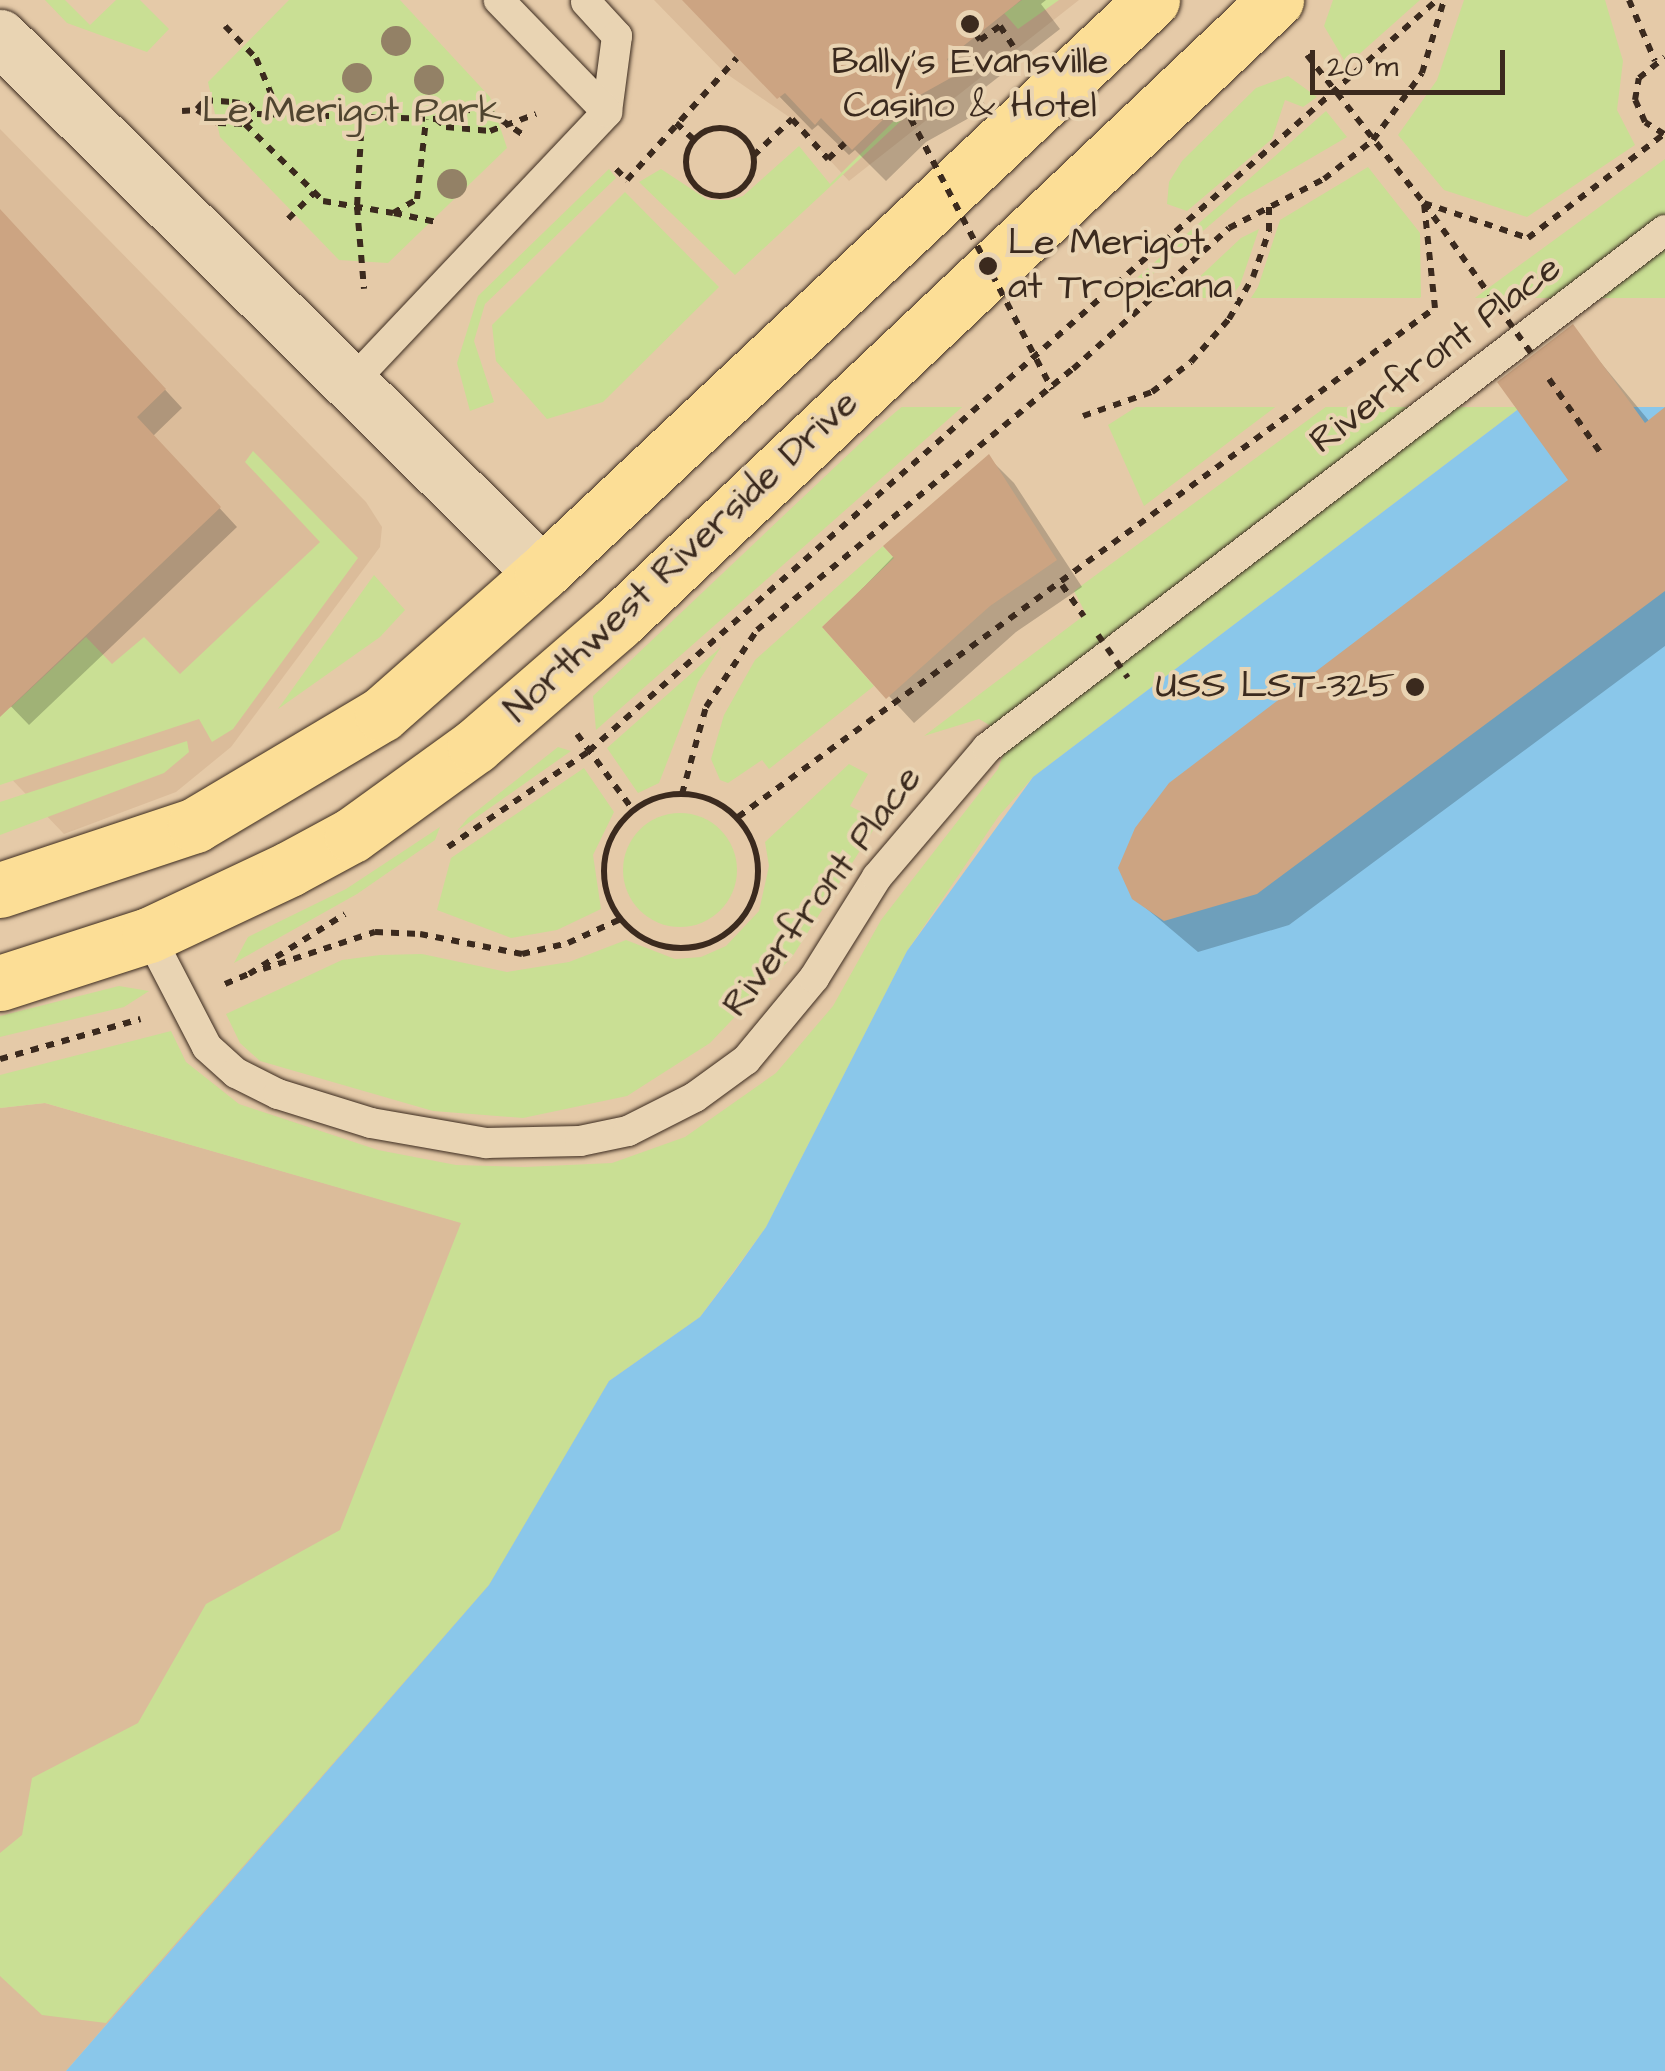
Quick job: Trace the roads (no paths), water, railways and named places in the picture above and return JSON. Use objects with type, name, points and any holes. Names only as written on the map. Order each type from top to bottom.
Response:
[{"type":"highway","points":[[0,890],[195,825],[318,756],[382,714],[542,572],[1152,0]]},
{"type":"highway","name":"Northwest Riverside Drive","points":[[0,983],[149,935],[352,836],[542,690],[1272,4]]},
{"type":"street","points":[[0,37],[542,572]]},
{"type":"lane","points":[[499,0],[607,112]]},
{"type":"lane","points":[[351,383],[607,112],[617,36],[586,2]]},
{"type":"lane","name":"Riverfront Place","points":[[149,935],[206,1047],[236,1073],[278,1094],[429,1136],[580,1141],[628,1130],[694,1098],[746,1060],[814,978],[876,877],[987,748],[1665,230]]},
{"type":"water","points":[[1665,298],[1665,2071],[66,2071],[489,1585],[609,1381],[700,1317],[734,1272],[766,1227],[907,951],[1033,777]]},
{"type":"place","name":"Bally's Evansville Casino & Hotel","points":[[970,24]]},
{"type":"place","name":"Le Merigot at Tropicana","points":[[988,266]]},
{"type":"place","name":"USS LST-325","points":[[1415,687]]},
{"type":"park label","name":"Le Merigot Park","points":[[352,112]]}]
